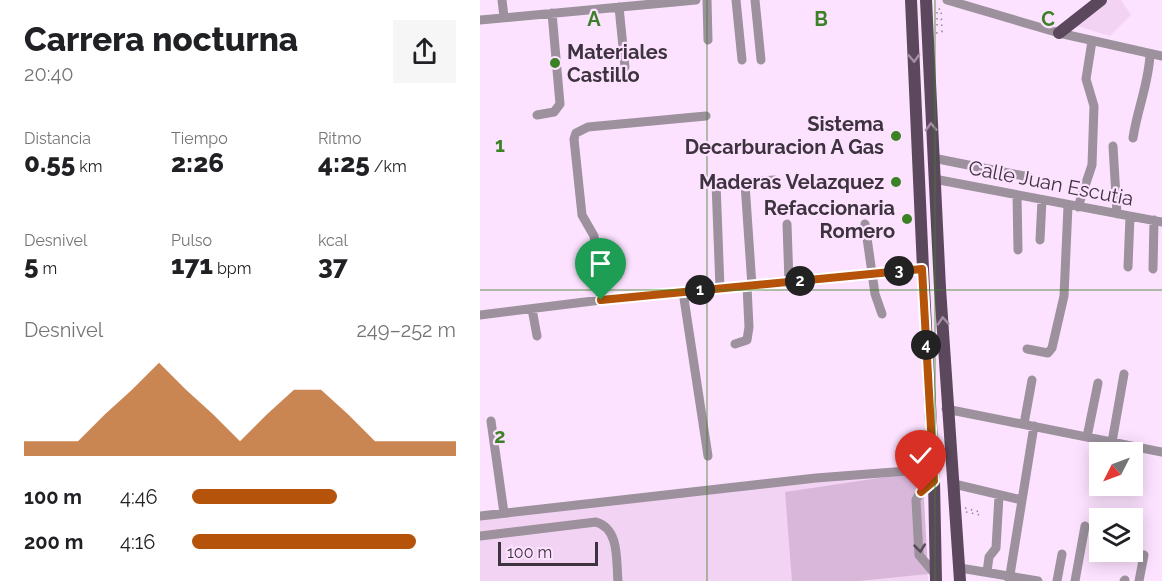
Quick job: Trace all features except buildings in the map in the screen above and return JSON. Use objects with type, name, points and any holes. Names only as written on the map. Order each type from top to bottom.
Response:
[{"type":"main road","points":[[911,0],[937,574]]},
{"type":"main road","points":[[926,0],[934,179],[960,581]]},
{"type":"main road","points":[[1059,33],[1101,0]]},
{"type":"main road","points":[[948,407],[948,470],[954,581]]},
{"type":"street","points":[[502,0],[504,17]]},
{"type":"street","points":[[480,20],[552,13],[597,4],[696,0]]},
{"type":"street","points":[[707,0],[708,40]]},
{"type":"street","points":[[736,0],[742,60]]},
{"type":"street","points":[[755,0],[761,60]]},
{"type":"street","points":[[947,0],[1059,33],[1162,56]]},
{"type":"street","points":[[623,4],[625,67]]},
{"type":"street","points":[[537,115],[554,112],[560,104],[552,13]]},
{"type":"street","points":[[1027,350],[1048,353],[1053,348],[1065,285],[1073,206],[1092,165],[1094,106],[1086,79],[1092,41]]},
{"type":"street","points":[[1133,138],[1135,121],[1148,77],[1150,54]]},
{"type":"street","points":[[601,300],[594,236],[582,215],[575,135],[579,130],[588,127],[706,116]]},
{"type":"street","points":[[1113,146],[1117,214]]},
{"type":"street","points":[[933,158],[1029,177]]},
{"type":"street","name":"Calle Juan Escutia","points":[[934,179],[1158,221]]},
{"type":"street","points":[[735,344],[747,340],[750,327],[745,184],[774,180]]},
{"type":"street","points":[[716,183],[720,288]]},
{"type":"street","points":[[1017,195],[1018,250]]},
{"type":"street","points":[[1040,240],[1042,200]]},
{"type":"street","points":[[1128,267],[1130,216]]},
{"type":"street","points":[[1153,269],[1158,221]]},
{"type":"street","points":[[787,224],[789,282]]},
{"type":"street","points":[[865,224],[875,294],[882,314]]},
{"type":"street","points":[[480,315],[601,300],[922,269]]},
{"type":"street","points":[[683,292],[708,456]]},
{"type":"street","points":[[532,309],[537,336]]},
{"type":"street","points":[[948,407],[1112,442],[1124,374]]},
{"type":"street","points":[[1024,424],[1032,380]]},
{"type":"street","points":[[1087,437],[1098,383]]},
{"type":"street","points":[[491,421],[504,513]]},
{"type":"street","points":[[1009,578],[1034,426]]},
{"type":"street","points":[[1143,448],[1162,452]]},
{"type":"street","points":[[480,516],[816,478],[933,475]]},
{"type":"street","points":[[933,475],[916,500],[920,555],[922,560],[937,574]]},
{"type":"street","points":[[954,484],[1022,500]]},
{"type":"street","points":[[987,572],[989,557],[996,548],[999,496]]},
{"type":"street","points":[[480,536],[596,522],[607,528],[613,538],[618,581]]},
{"type":"street","points":[[1075,581],[1085,526]]},
{"type":"street","points":[[1057,581],[1062,554]]},
{"type":"street","points":[[1139,581],[1144,555]]},
{"type":"street","points":[[960,568],[1009,578],[1038,581]]},
{"type":"path","points":[[928,31],[939,30],[937,9],[941,9],[942,32]]},
{"type":"path","points":[[956,511],[980,515],[980,512]]},
{"type":"shaded area","points":[[1109,0],[1121,0],[1131,15],[1110,36],[1077,26]]},
{"type":"shaded area","points":[[922,465],[928,581],[480,581],[480,516]]},
{"type":"shaded area","points":[[920,472],[923,478],[928,574],[859,581],[792,581],[785,492]]},
{"type":"place","name":"Materiales Castillo","points":[[555,63]]},
{"type":"place","name":"Sistema Decarburacion A Gas","points":[[896,136]]},
{"type":"place","name":"Maderas Velazquez","points":[[896,182]]},
{"type":"place","name":"Refaccionaria Romero","points":[[907,219]]},
{"type":"route","points":[[601,300],[922,269],[934,481],[921,492]]}]
